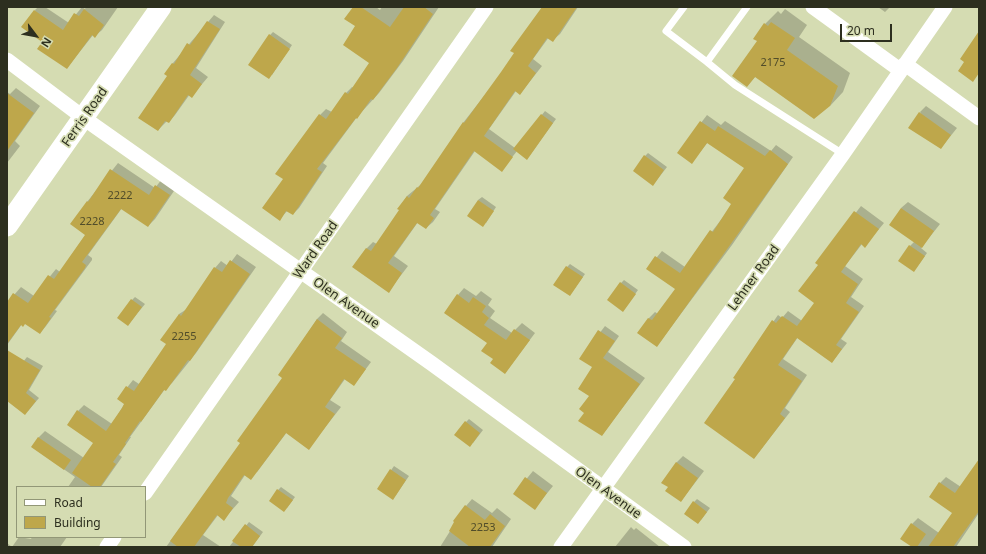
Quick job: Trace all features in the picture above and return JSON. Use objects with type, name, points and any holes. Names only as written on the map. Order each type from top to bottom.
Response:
[{"type":"main road","name":"Ferris Road","points":[[7,226],[161,7]]},
{"type":"street","name":"Ward Road","points":[[146,492],[486,7]]},
{"type":"street","points":[[813,7],[979,118]]},
{"type":"street","name":"Lehner Road","points":[[561,547],[843,154],[945,7]]},
{"type":"street","name":"Olen Avenue","points":[[7,60],[84,117],[431,363],[602,489],[684,547]]},
{"type":"street","points":[[107,547],[113,538]]},
{"type":"lane","points":[[684,7],[666,31],[735,85],[843,154]]},
{"type":"lane","points":[[707,62],[747,7]]},
{"type":"building","points":[[353,7],[361,7],[390,27],[404,7],[424,7],[433,14],[397,68],[317,169],[322,172],[293,215],[286,211],[280,221],[262,208],[283,179],[275,174],[319,114],[326,119],[345,92],[348,94],[369,63],[343,45],[355,26],[344,19]]},
{"type":"building","points":[[542,7],[577,7],[553,42],[547,38],[528,66],[536,73],[520,95],[515,91],[484,136],[513,157],[502,172],[474,151],[430,215],[434,218],[426,229],[417,223],[388,263],[402,273],[389,293],[352,267],[366,248],[371,251],[399,210],[397,209],[407,196],[409,198],[417,187],[418,188],[463,122],[464,123],[501,72],[514,53],[510,51]]},
{"type":"building","points":[[84,9],[104,25],[95,38],[92,35],[67,69],[37,49],[42,42],[21,27],[34,10],[63,30],[74,13],[79,16]]},
{"type":"building","points":[[207,21],[220,29],[190,75],[202,84],[192,98],[188,95],[169,123],[165,121],[158,131],[138,118],[167,76],[164,74],[172,63],[174,64],[187,43],[190,45]]},
{"type":"building","points":[[771,22],[795,38],[787,50],[838,86],[830,106],[814,119],[755,77],[747,87],[732,76],[757,41],[753,39],[764,23],[768,26]]},
{"type":"building","points":[[979,31],[979,73],[973,82],[958,71],[964,62],[960,59]]},
{"type":"building","points":[[269,34],[290,49],[269,79],[248,65]]},
{"type":"building","points":[[7,93],[34,113],[7,151]]},
{"type":"building","points":[[919,112],[951,135],[941,149],[908,128]]},
{"type":"building","points":[[541,114],[553,123],[527,160],[513,149]]},
{"type":"building","points":[[700,121],[715,131],[718,126],[765,156],[770,150],[788,164],[657,347],[637,333],[648,318],[652,320],[675,289],[646,269],[655,256],[680,273],[710,230],[713,232],[731,204],[723,198],[744,168],[707,143],[692,164],[677,153]]},
{"type":"building","points":[[644,155],[664,170],[653,186],[633,171]]},
{"type":"building","points":[[110,169],[149,195],[155,185],[170,195],[148,227],[121,209],[82,262],[86,265],[85,268],[49,317],[51,318],[40,334],[25,324],[23,327],[21,325],[7,344],[7,302],[13,293],[28,303],[48,275],[54,279],[85,235],[70,224],[87,201],[88,202]]},
{"type":"building","points":[[478,200],[494,211],[483,227],[467,216]]},
{"type":"building","points":[[901,208],[934,231],[922,248],[889,225]]},
{"type":"building","points":[[854,211],[879,229],[865,248],[861,244],[841,272],[858,284],[846,303],[859,312],[836,345],[842,349],[832,363],[797,338],[778,365],[802,381],[780,414],[785,418],[754,459],[704,423],[735,379],[733,378],[772,320],[776,323],[782,316],[797,326],[814,303],[798,291],[818,265],[815,263]]},
{"type":"building","points":[[909,245],[925,256],[914,272],[898,261]]},
{"type":"building","points":[[230,260],[250,274],[190,361],[188,360],[166,391],[164,390],[141,422],[140,421],[113,462],[116,464],[101,486],[91,486],[72,473],[93,443],[67,425],[77,410],[106,431],[124,404],[117,399],[126,386],[134,391],[166,344],[160,340],[179,314],[181,316],[214,267],[222,272]]},
{"type":"building","points":[[566,266],[583,277],[570,296],[553,285]]},
{"type":"building","points":[[620,282],[636,294],[623,312],[607,300]]},
{"type":"building","points":[[457,294],[469,303],[473,297],[486,306],[482,312],[489,318],[484,325],[506,340],[514,329],[530,340],[505,374],[490,363],[493,359],[481,351],[487,343],[444,313]]},
{"type":"building","points":[[131,299],[142,307],[128,326],[117,318]]},
{"type":"building","points":[[317,319],[342,338],[335,348],[366,369],[354,386],[344,379],[325,407],[335,414],[309,450],[286,433],[251,480],[244,475],[228,498],[226,503],[233,508],[224,521],[217,515],[194,547],[178,547],[170,541],[240,443],[237,441],[282,378],[278,375]]},
{"type":"building","points":[[598,330],[615,341],[603,358],[640,384],[602,436],[578,421],[584,413],[579,409],[589,396],[578,389],[592,367],[579,359]]},
{"type":"building","points":[[7,350],[40,370],[26,393],[36,401],[25,415],[7,401]]},
{"type":"building","points":[[465,421],[480,433],[470,447],[454,435]]},
{"type":"building","points":[[38,437],[71,460],[64,470],[31,447]]},
{"type":"building","points":[[979,459],[979,511],[953,547],[928,547],[952,513],[929,497],[939,482],[955,493]]},
{"type":"building","points":[[676,462],[698,478],[681,502],[665,491],[668,487],[661,483]]},
{"type":"building","points":[[390,469],[406,480],[393,500],[377,489]]},
{"type":"building","points":[[525,477],[547,493],[535,510],[513,494]]},
{"type":"building","points":[[277,489],[293,500],[284,512],[269,501]]},
{"type":"building","points":[[693,501],[707,512],[698,524],[684,514]]},
{"type":"building","points":[[465,505],[485,520],[490,514],[505,526],[490,547],[470,547],[449,531],[454,522],[453,521]]},
{"type":"building","points":[[911,523],[926,534],[917,547],[912,547],[900,539]]},
{"type":"building","points":[[245,524],[260,536],[252,547],[241,547],[232,541]]}]
